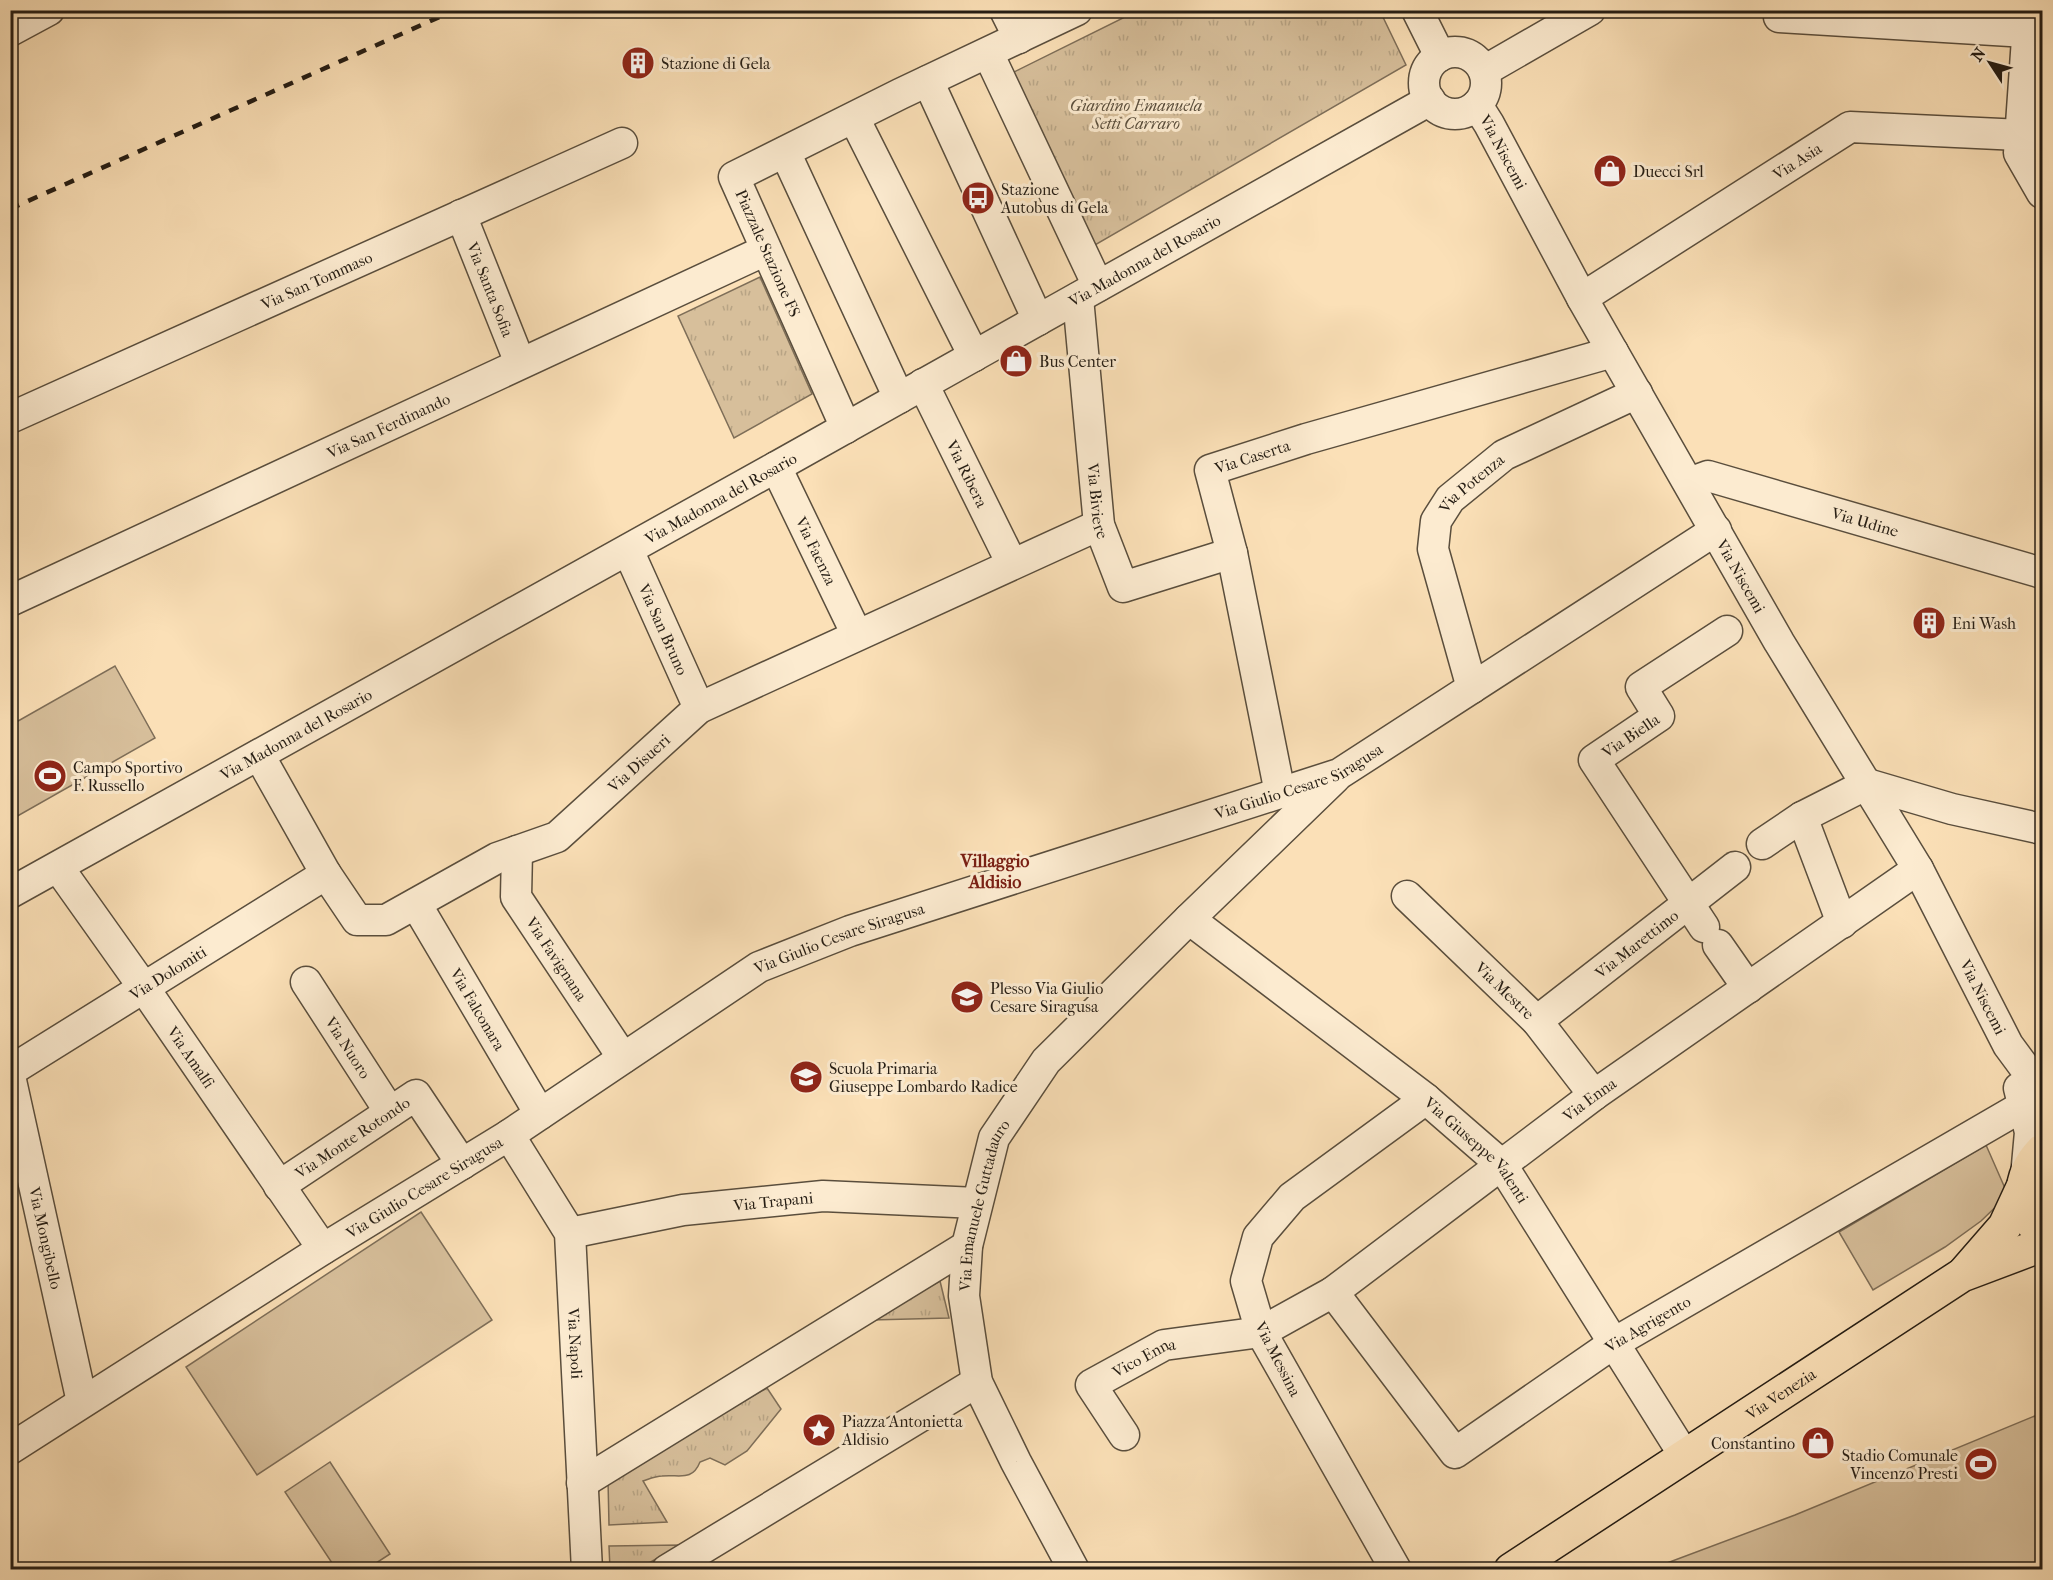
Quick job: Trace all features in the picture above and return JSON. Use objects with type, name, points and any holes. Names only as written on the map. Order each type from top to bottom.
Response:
[{"type":"main road","points":[[2031,1171],[2024,1200],[2028,1215],[2035,1227],[2043,1234]]},
{"type":"main road","points":[[1962,1275],[2005,1226],[2031,1171]]},
{"type":"main road","points":[[1962,1275],[2031,1249],[2043,1247]]},
{"type":"main road","name":"Via Venezia","points":[[1510,1569],[1962,1275]]},
{"type":"street","points":[[10,31],[49,10]]},
{"type":"street","points":[[1005,10],[1018,38]]},
{"type":"street","name":"Piazzale Stazione FS","points":[[846,428],[734,177],[1077,10]]},
{"type":"street","points":[[1417,10],[1440,56]]},
{"type":"street","points":[[1484,71],[1590,10]]},
{"type":"street","points":[[1779,17],[2033,25],[2032,136],[2019,153],[2043,193]]},
{"type":"street","points":[[1453,52],[1466,53],[1477,60],[1484,71],[1486,82],[1484,95],[1477,105],[1466,112],[1453,114],[1440,110],[1430,100],[1425,90],[1425,76],[1430,64],[1440,56],[1453,52]]},
{"type":"street","points":[[988,53],[1088,292]]},
{"type":"street","points":[[928,81],[1038,320]]},
{"type":"street","name":"Via Madonna del Rosario","points":[[10,893],[628,550],[1430,100]]},
{"type":"street","name":"Via Niscemi","points":[[1477,105],[1489,123],[1582,298],[1779,642],[1918,869],[2033,1099],[2030,1132],[2031,1171]]},
{"type":"street","points":[[854,118],[974,356]]},
{"type":"street","name":"Via Asia","points":[[1582,298],[1850,126],[2032,136]]},
{"type":"street","name":"Via San Tommaso","points":[[10,418],[622,143]]},
{"type":"street","name":"Via Ribera","points":[[785,152],[911,391],[1012,564]]},
{"type":"street","name":"Via Santa Sofia","points":[[461,215],[520,363]]},
{"type":"street","name":"Via San Ferdinando","points":[[10,601],[766,250]]},
{"type":"street","name":"Via Biviere","points":[[1088,292],[1099,525],[1123,587],[1232,553]]},
{"type":"street","name":"Via Caserta","points":[[1280,793],[1232,553],[1210,470],[1306,439],[1613,352]]},
{"type":"street","name":"Via Potenza","points":[[1472,688],[1433,549],[1436,520],[1450,499],[1504,455],[1637,393]]},
{"type":"street","name":"Via Faenza","points":[[776,467],[857,635]]},
{"type":"street","name":"Via Udine","points":[[1689,483],[1708,476],[2043,573]]},
{"type":"street","name":"Via Disueri","points":[[259,755],[326,874],[357,920],[386,920],[496,858],[557,837],[699,708],[1099,525]]},
{"type":"street","name":"Via Giulio Cesare Siragusa","points":[[10,1449],[322,1249],[509,1135],[759,967],[850,931],[1340,774],[1716,530]]},
{"type":"street","name":"Via San Bruno","points":[[628,550],[699,708]]},
{"type":"street","name":"Via Biella","points":[[1727,631],[1641,687],[1659,716],[1594,760],[1748,988]]},
{"type":"street","name":"Via Emanuele Guttadauro","points":[[1074,1569],[1016,1462],[977,1382],[964,1296],[967,1245],[994,1138],[1046,1061],[1340,774]]},
{"type":"street","points":[[1762,844],[1802,817],[1868,784],[1952,809],[2043,829]]},
{"type":"street","points":[[1802,817],[1842,923]]},
{"type":"street","name":"Via Favignana","points":[[517,851],[516,897],[623,1058]]},
{"type":"street","name":"Via Amalfi","points":[[58,867],[144,988],[322,1249]]},
{"type":"street","name":"Via Marettimo","points":[[1537,1021],[1704,925],[1735,867]]},
{"type":"street","name":"Via Enna","points":[[1261,1332],[1333,1292],[1594,1095],[1918,869]]},
{"type":"street","name":"Via Dolomiti","points":[[10,1071],[326,874]]},
{"type":"street","name":"Via Mestre","points":[[1407,896],[1537,1021],[1594,1095]]},
{"type":"street","name":"Via Falconara","points":[[416,904],[540,1114]]},
{"type":"street","name":"Via Giuseppe Valenti","points":[[1189,919],[1426,1099],[1502,1165],[1684,1455]]},
{"type":"street","name":"Via Nuoro","points":[[306,982],[390,1112]]},
{"type":"street","name":"Via Mongibello","points":[[10,1076],[82,1402]]},
{"type":"street","name":"Via Monte Rotondo","points":[[279,1186],[416,1095],[462,1164]]},
{"type":"street","name":"Via Messina","points":[[1396,1569],[1261,1332],[1246,1281],[1258,1237],[1292,1197],[1426,1099]]},
{"type":"street","name":"Via Agrigento","points":[[1333,1292],[1455,1453],[1614,1343],[2033,1099]]},
{"type":"street","name":"Via Napoli","points":[[509,1135],[570,1233],[587,1569]]},
{"type":"street","name":"Via Trapani","points":[[570,1233],[683,1209],[824,1196],[977,1203]]},
{"type":"street","points":[[582,1483],[967,1245]]},
{"type":"street","name":"Vico Enna","points":[[1124,1435],[1091,1385],[1164,1345],[1261,1332]]},
{"type":"street","points":[[667,1569],[977,1382]]},
{"type":"green space","name":"Giardino Emanuela Setti Carraro","points":[[1139,10],[1380,11],[1406,65],[1095,245],[1012,73]]},
{"type":"green space","points":[[760,277],[812,394],[734,438],[678,316]]},
{"type":"green space","name":"Campo Sportivo F. Russello","points":[[115,666],[155,738],[14,818],[10,813],[11,725]]},
{"type":"green space","points":[[1986,1145],[2008,1195],[1981,1221],[1945,1247],[1873,1290],[1839,1232]]},
{"type":"green space","points":[[421,1212],[492,1320],[257,1475],[186,1367]]},
{"type":"green space","points":[[940,1281],[949,1318],[871,1320]]},
{"type":"green space","points":[[767,1388],[781,1409],[747,1451],[725,1465],[710,1458],[700,1462],[689,1475],[660,1476],[643,1481],[667,1522],[609,1525],[608,1480]]},
{"type":"green space","name":"Stadio Comunale Vincenzo Presti","points":[[2042,1413],[2042,1569],[1651,1569],[1795,1515]]},
{"type":"green space","points":[[330,1462],[390,1554],[367,1569],[336,1569],[285,1492]]},
{"type":"green space","points":[[680,1545],[637,1570],[610,1569],[609,1546]]},
{"type":"railway","points":[[10,209],[455,10]]},
{"type":"place","name":"Stazione di Gela","points":[[638,63]]},
{"type":"place","name":"Duecci Srl","points":[[1610,171]]},
{"type":"place","name":"Stazione Autobus di Gela","points":[[978,198]]},
{"type":"place","name":"Bus Center","points":[[1016,361]]},
{"type":"place","name":"Eni Wash","points":[[1929,623]]},
{"type":"place","name":"Campo Sportivo F. Russello","points":[[50,776]]},
{"type":"place","name":"Plesso Via Giulio Cesare Siragusa","points":[[967,997]]},
{"type":"place","name":"Scuola Primaria Giuseppe Lombardo Radice","points":[[806,1077]]},
{"type":"place","name":"Piazza Antonietta Aldisio","points":[[819,1430]]},
{"type":"place","name":"Constantino","points":[[1818,1443]]},
{"type":"place","name":"Stadio Comunale Vincenzo Presti","points":[[1981,1464]]},
{"type":"district","name":"Villaggio Aldisio","points":[[995,871]]}]
